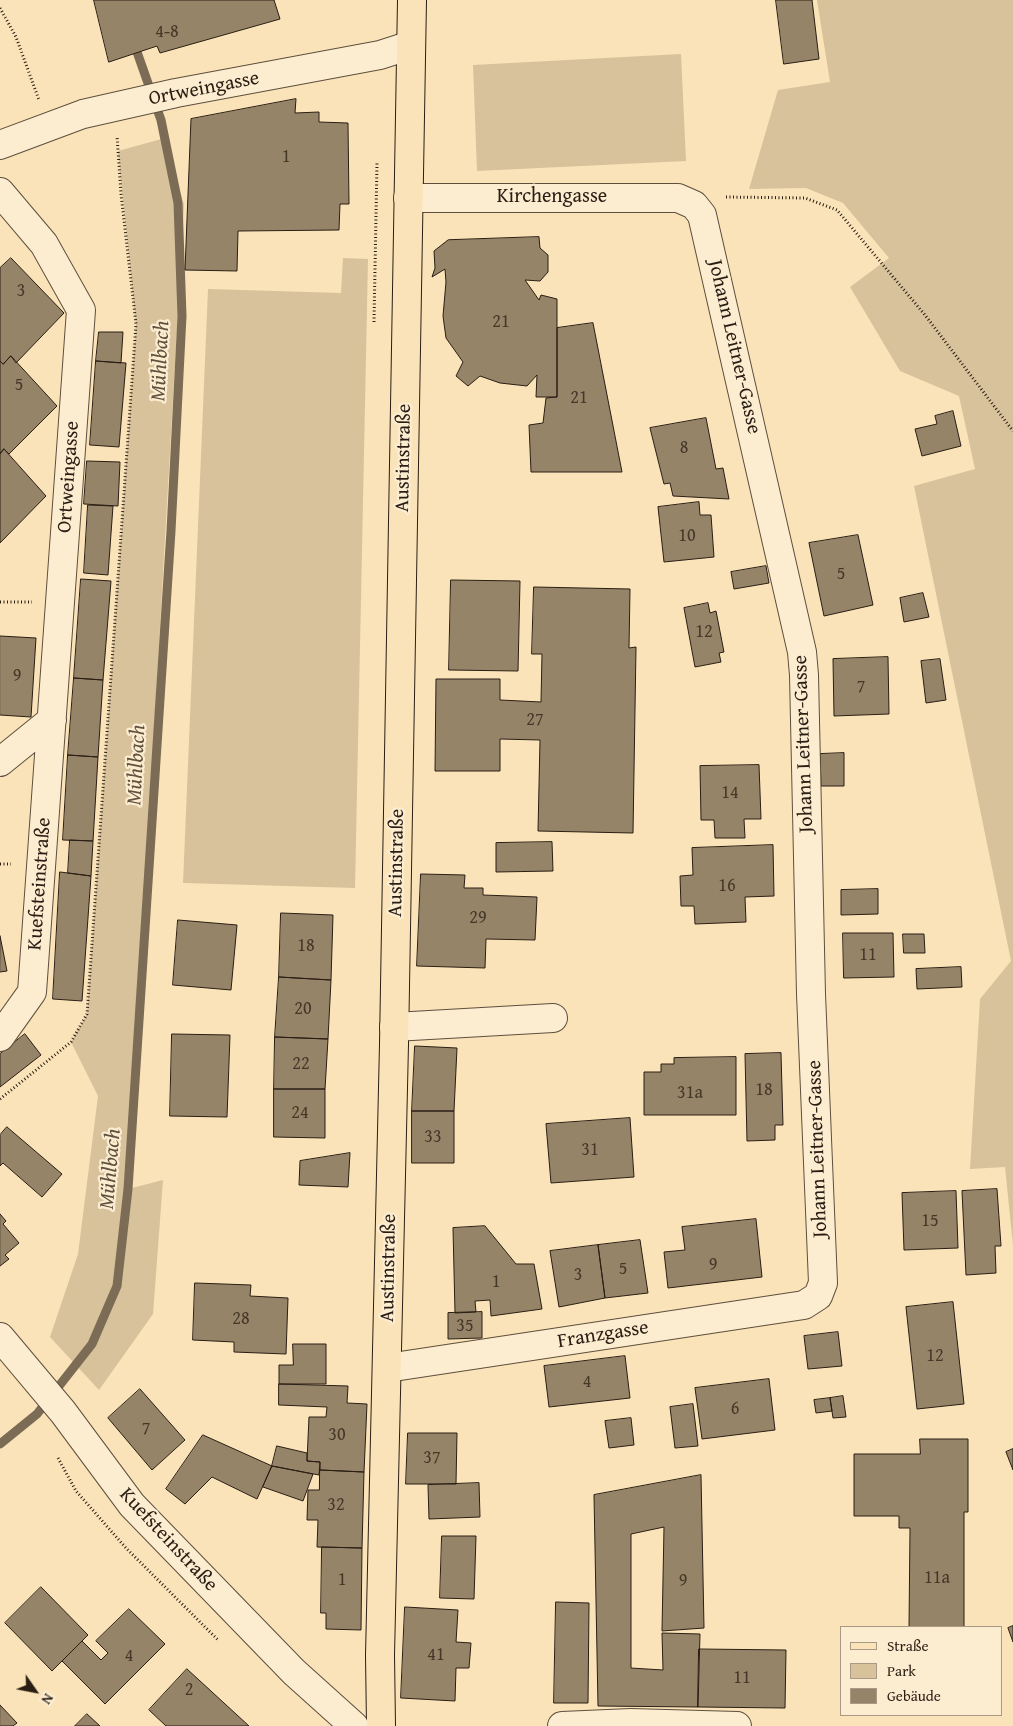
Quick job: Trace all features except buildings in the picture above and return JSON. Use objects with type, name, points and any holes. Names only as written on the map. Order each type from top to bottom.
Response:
[{"type":"main road","name":"Austinstraße","points":[[381,1726],[380,1655],[394,1027],[412,0]]},
{"type":"street","name":"Ortweingasse","points":[[0,145],[83,114],[176,93],[380,55],[411,45]]},
{"type":"street","name":"Ortweingasse","points":[[0,192],[44,244],[81,310],[52,720]]},
{"type":"street","name":"Kirchengasse","points":[[408,198],[663,197],[678,198],[694,205]]},
{"type":"street","name":"Johann Leitner-Gasse","points":[[694,205],[702,215],[711,244],[804,667],[812,994],[823,1283],[818,1296]]},
{"type":"street","points":[[0,762],[52,720]]},
{"type":"street","name":"Kuefsteinstraße","points":[[0,1037],[32,992],[52,720]]},
{"type":"street","points":[[394,1027],[553,1018]]},
{"type":"street","name":"Franzgasse","points":[[387,1368],[804,1304],[818,1296]]},
{"type":"street","name":"Kuefsteinstraße","points":[[0,1337],[63,1412],[132,1504],[294,1672],[354,1726]]},
{"type":"street","points":[[562,1726],[631,1723],[737,1726]]},
{"type":"path","points":[[0,8],[16,37],[38,99],[108,123],[117,132],[121,194],[136,324],[87,1014],[71,1042],[0,1099]]},
{"type":"path","points":[[694,205],[724,197],[805,198],[838,210],[925,314],[1013,431]]},
{"type":"green space","points":[[817,0],[1013,0],[1013,1245],[1005,1167],[970,1169],[980,999],[1011,961],[914,486],[975,469],[959,396],[900,371],[850,287],[889,258],[843,203],[806,188],[749,189],[778,90],[830,82]]},
{"type":"green space","points":[[681,54],[686,161],[477,171],[473,65]]},
{"type":"green space","points":[[165,138],[184,205],[128,1189],[163,1180],[153,1314],[99,1390],[50,1337],[78,1254],[98,1096],[71,1042],[87,1014],[136,324],[118,151]]},
{"type":"green space","points":[[343,258],[368,259],[355,888],[183,883],[208,289],[341,293]]},
{"type":"waterway","name":"Mühlbach","points":[[0,1444],[37,1414],[92,1344],[117,1286],[128,1189],[171,531],[182,316],[178,203],[161,120],[137,52]]}]
